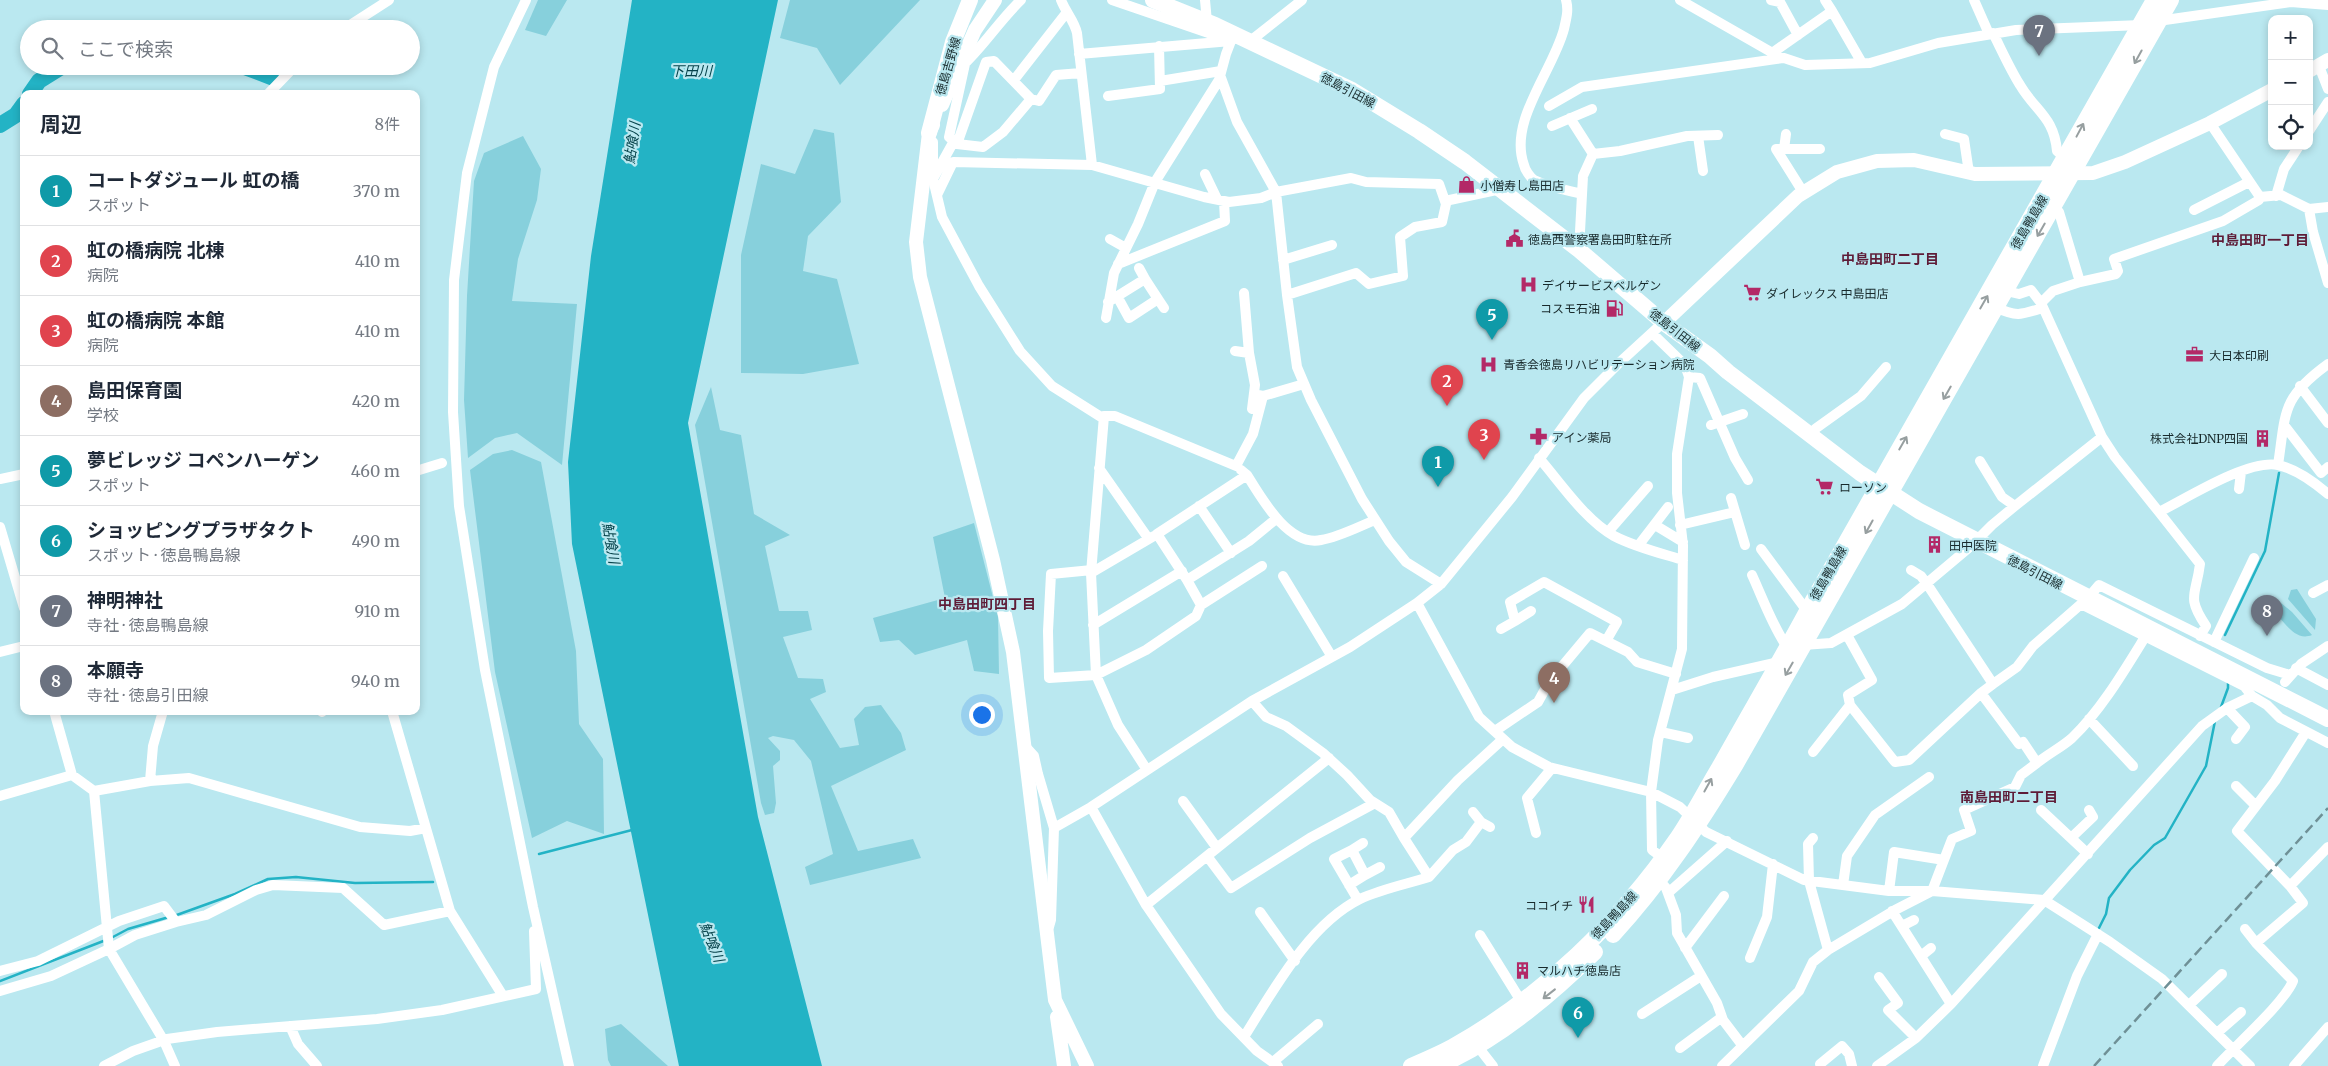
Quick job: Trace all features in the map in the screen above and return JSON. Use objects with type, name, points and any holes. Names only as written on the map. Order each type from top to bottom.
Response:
[{"type":"main road","name":"徳島吉野線","points":[[929,133],[953,42],[970,0]]},
{"type":"main road","name":"徳島引田線","points":[[1153,0],[1208,22],[1239,40],[1352,90],[1465,162],[1620,283],[1662,324],[1886,485],[1943,515],[1979,538],[2015,550],[2088,598],[2328,719]]},
{"type":"main road","name":"徳島鴨島線","points":[[1440,1066],[1474,1041],[1557,988],[1664,887],[1695,820],[1779,662],[1795,646],[1806,611],[2006,291],[2053,209],[2065,168],[2105,84],[2154,0]]},
{"type":"main road","name":"徳島鴨島線","points":[[1411,1066],[1451,1048],[1474,1041],[1521,1000],[1548,980],[1604,928],[1695,820],[2065,168],[2171,0]]},
{"type":"main road","name":"徳島引田線","points":[[1662,324],[1815,428],[1886,485]]},
{"type":"main road","name":"徳島引田線","points":[[2088,598],[2161,625],[2328,709]]},
{"type":"street","points":[[358,20],[389,0]]},
{"type":"street","points":[[526,0],[494,67],[467,173],[454,280],[453,412],[459,506],[484,670],[533,907],[569,1066]]},
{"type":"street","points":[[994,0],[975,30],[962,66],[929,133],[916,242],[920,277],[993,560],[1012,643],[1064,1066]]},
{"type":"street","points":[[1021,0],[962,66],[949,136],[956,142],[984,147],[1002,132],[1031,99]]},
{"type":"street","points":[[1061,0],[1066,12],[1074,19],[1092,165]]},
{"type":"street","points":[[1112,0],[1239,40]]},
{"type":"street","points":[[1205,0],[1208,22]]},
{"type":"street","points":[[1079,54],[1239,40],[1302,0]]},
{"type":"street","points":[[1566,0],[1569,10],[1561,39],[1550,67],[1532,98],[1521,136],[1520,155],[1525,169],[1534,180],[1582,194]]},
{"type":"street","points":[[1680,0],[1772,53],[1806,65],[1862,63],[1905,55],[1938,43],[2016,30],[2140,25],[2274,2],[2328,5]]},
{"type":"street","points":[[1771,0],[1780,2],[1798,34]]},
{"type":"street","points":[[1825,0],[1862,63]]},
{"type":"street","points":[[1974,0],[1991,34],[2029,99],[2044,114],[2056,135],[2057,152],[2065,168]]},
{"type":"street","points":[[1772,53],[1832,11]]},
{"type":"street","points":[[1014,80],[1066,12]]},
{"type":"street","points":[[1106,318],[1113,299],[1114,273],[1156,182],[1239,40]]},
{"type":"street","points":[[1108,96],[1160,89],[1159,46]]},
{"type":"street","points":[[1549,106],[1582,87],[1784,58]]},
{"type":"street","points":[[933,179],[956,142],[986,62],[994,61],[1031,99],[1038,101],[1056,75],[1081,73]]},
{"type":"street","points":[[2319,65],[2328,89]]},
{"type":"street","points":[[1160,81],[1221,73]]},
{"type":"street","points":[[1221,73],[1237,122],[1276,192],[1297,367],[1304,384],[1362,499],[1389,541],[1406,562],[1441,584]]},
{"type":"street","points":[[272,90],[286,75]]},
{"type":"street","points":[[1054,828],[1091,807],[1252,701],[1332,657],[1418,603],[1441,584],[1512,497],[1584,398],[1619,362],[1662,324],[1720,267],[1804,192],[1837,172],[1877,161],[1914,160],[1969,173],[2065,168],[2093,173],[2104,170],[2210,122],[2268,92]]},
{"type":"street","points":[[2313,124],[2328,102]]},
{"type":"street","points":[[1552,126],[1592,109]]},
{"type":"street","points":[[1570,118],[1593,154]]},
{"type":"street","points":[[2210,122],[2260,197]]},
{"type":"street","points":[[929,133],[933,144],[933,179],[942,217],[959,252],[1020,351],[1052,386],[1101,417]]},
{"type":"street","points":[[1784,149],[1786,134]]},
{"type":"street","points":[[1945,134],[1964,139],[1969,173]]},
{"type":"street","points":[[1593,154],[1620,151],[1687,136],[1718,135]]},
{"type":"street","points":[[1698,136],[1703,170]]},
{"type":"street","points":[[1804,192],[1776,149],[1820,149]]},
{"type":"street","points":[[2276,196],[2284,169],[2296,150]]},
{"type":"street","points":[[1579,250],[1583,176],[1593,154]]},
{"type":"street","points":[[937,195],[953,162],[1092,165],[1221,200],[1261,198],[1276,192],[1351,178],[1366,182],[1439,184],[1445,201],[1442,222],[1415,227],[1400,237],[1403,276],[1370,284],[1356,273],[1287,295]]},
{"type":"street","points":[[1118,264],[1225,221],[1221,200],[1205,174]]},
{"type":"street","points":[[2194,210],[2249,182]]},
{"type":"street","points":[[1445,201],[1501,189]]},
{"type":"street","points":[[1995,307],[2010,314],[2020,315],[2041,305],[2053,291],[2080,282],[2116,274],[2118,271],[2114,258],[2223,221],[2259,200],[2260,197],[2281,195],[2309,209],[2328,207]]},
{"type":"street","points":[[2053,209],[2059,212],[2080,282]]},
{"type":"street","points":[[2309,209],[2313,232],[2328,283]]},
{"type":"street","points":[[1110,240],[1126,248]]},
{"type":"street","points":[[1283,260],[1332,245]]},
{"type":"street","points":[[1113,299],[1131,321],[1161,304],[1139,268]]},
{"type":"street","points":[[1113,299],[1145,279]]},
{"type":"street","points":[[2006,291],[2019,294],[2031,290],[2041,305],[2102,437],[2115,457],[2200,564],[2192,600],[2196,612],[2206,626],[2200,636]]},
{"type":"street","points":[[1236,466],[1253,434],[1258,395],[1249,353],[1244,293]]},
{"type":"street","points":[[1662,324],[1685,366],[1688,377],[1677,454],[1680,525],[1683,542],[1682,649],[1661,732],[1651,792],[1652,850],[1663,858]]},
{"type":"street","points":[[1235,351],[1249,353]]},
{"type":"street","points":[[2278,465],[2287,408],[2300,386],[2328,364]]},
{"type":"street","points":[[1815,428],[1861,396],[1886,366]]},
{"type":"street","points":[[1688,377],[1700,378],[1715,423],[1748,480]]},
{"type":"street","points":[[1258,395],[1304,384]]},
{"type":"street","points":[[2300,386],[2328,423]]},
{"type":"street","points":[[1252,410],[1258,395]]},
{"type":"street","points":[[1715,423],[1742,414]]},
{"type":"street","points":[[1147,770],[1118,726],[1096,675],[1092,571],[1104,416],[1115,416],[1236,466],[1247,475],[1276,518],[1294,533],[1306,538],[1320,541],[1375,520]]},
{"type":"street","points":[[2284,426],[2325,470],[2311,480]]},
{"type":"street","points":[[1752,574],[1771,615],[1773,625],[1795,646],[1831,643],[1902,604],[2014,506],[2102,437]]},
{"type":"street","points":[[1540,458],[1584,512],[1608,532],[1638,546],[1683,560]]},
{"type":"street","points":[[1980,461],[2002,497],[2014,506]]},
{"type":"street","points":[[420,470],[442,463]]},
{"type":"street","points":[[2159,512],[2241,472],[2264,465],[2278,465],[2311,480],[2328,494]]},
{"type":"street","points":[[1099,468],[1184,575],[1200,604]]},
{"type":"street","points":[[2239,490],[2241,472]]},
{"type":"street","points":[[0,479],[20,475]]},
{"type":"street","points":[[1247,475],[1153,536],[1092,571],[1051,574],[1048,631],[1050,678],[1096,675],[1146,650],[1196,616],[1200,604],[1262,566]]},
{"type":"street","points":[[1608,532],[1648,486]]},
{"type":"street","points":[[1731,498],[1745,545]]},
{"type":"street","points":[[1199,506],[1230,552]]},
{"type":"street","points":[[1638,546],[1668,507]]},
{"type":"street","points":[[1680,525],[1734,512]]},
{"type":"street","points":[[1093,625],[1249,541],[1276,518]]},
{"type":"street","points":[[1655,525],[1683,542]]},
{"type":"street","points":[[0,527],[20,594]]},
{"type":"street","points":[[1761,549],[1806,611]]},
{"type":"street","points":[[2214,642],[2254,558]]},
{"type":"street","points":[[1911,570],[1921,576],[1993,684]]},
{"type":"street","points":[[1282,576],[1332,657]]},
{"type":"street","points":[[1515,620],[1507,598],[1544,582],[1616,622],[1606,642]]},
{"type":"street","points":[[1847,635],[1872,680],[1848,695],[1850,705],[1895,762],[1909,760],[1981,693],[2017,666],[2033,646],[2088,598],[2099,585],[2267,668],[2328,684]]},
{"type":"street","points":[[2313,593],[2328,585]]},
{"type":"street","points":[[2088,598],[2145,637],[2244,686],[2252,696],[2270,701],[2280,718],[2328,743]]},
{"type":"street","points":[[1418,603],[1479,717],[1512,747],[1552,768],[1651,792],[1680,807],[1706,832],[1808,881],[1889,891],[1932,891],[2044,900],[2098,934],[2162,979],[2250,1066]]},
{"type":"street","points":[[1501,629],[1531,610]]},
{"type":"street","points":[[1495,731],[1538,702],[1549,682],[1590,633],[1628,652],[1637,662],[1676,674]]},
{"type":"street","points":[[1722,1066],[1799,991],[1813,962],[1828,950],[1932,891],[1952,839],[1972,831],[1964,810],[2015,787],[2021,775],[2071,739],[2089,719],[2123,673],[2145,637]]},
{"type":"street","points":[[2290,675],[2328,646]]},
{"type":"street","points":[[0,652],[20,647]]},
{"type":"street","points":[[1672,690],[1713,677],[1779,662]]},
{"type":"street","points":[[1981,693],[2019,744],[2023,742],[2037,763]]},
{"type":"street","points":[[1877,1066],[1916,1038],[1951,1004],[2202,726],[2220,712],[2252,696]]},
{"type":"street","points":[[1252,701],[1266,718],[1286,726],[1328,758],[1375,803],[1389,812],[1429,877]]},
{"type":"street","points":[[1813,752],[1850,705]]},
{"type":"street","points":[[2220,712],[2245,727],[2236,739]]},
{"type":"street","points":[[55,715],[72,776],[94,791],[150,781],[189,778],[360,827],[410,831],[426,828]]},
{"type":"street","points":[[150,781],[153,746],[162,715]]},
{"type":"street","points":[[393,715],[450,911],[503,996]]},
{"type":"street","points":[[2089,719],[2133,766]]},
{"type":"street","points":[[1661,732],[1688,738]]},
{"type":"street","points":[[2256,943],[2303,903],[2290,886],[2237,830],[2275,781],[2306,732]]},
{"type":"street","points":[[1404,838],[1458,780],[1503,739]]},
{"type":"street","points":[[1023,744],[1034,756],[1054,828],[1051,920],[1047,935]]},
{"type":"street","points":[[1146,905],[1328,758]]},
{"type":"street","points":[[1536,833],[1527,798],[1552,768]]},
{"type":"street","points":[[0,796],[72,776]]},
{"type":"street","points":[[1843,885],[1847,856],[1875,815],[1928,777]]},
{"type":"street","points":[[2236,786],[2256,806]]},
{"type":"street","points":[[94,791],[109,947],[164,1040],[175,1066]]},
{"type":"street","points":[[1183,801],[1217,848]]},
{"type":"street","points":[[1207,856],[1231,888],[1303,843],[1375,803]]},
{"type":"street","points":[[1091,807],[1146,905],[1221,1014],[1257,1051],[1276,1064],[1318,1024]]},
{"type":"street","points":[[2041,810],[2088,854]]},
{"type":"street","points":[[2072,837],[2093,817],[2088,810]]},
{"type":"street","points":[[1244,1037],[1278,983],[1318,930],[1358,900],[1429,877],[1453,850],[1466,842],[1486,824],[1473,812]]},
{"type":"street","points":[[1813,838],[1808,844],[1808,881],[1828,950]]},
{"type":"street","points":[[1727,841],[1664,887],[1676,915],[1677,933],[1717,1004],[1722,1017],[1742,1045]]},
{"type":"street","points":[[1358,900],[1334,858],[1363,843]]},
{"type":"street","points":[[2290,886],[2328,847]]},
{"type":"street","points":[[1352,850],[1365,875]]},
{"type":"street","points":[[1889,891],[1894,852],[1944,860]]},
{"type":"street","points":[[1750,958],[1767,917],[1772,864]]},
{"type":"street","points":[[1349,885],[1380,867]]},
{"type":"street","points":[[0,991],[50,976],[135,935],[175,921],[206,915],[256,890],[273,885],[343,888],[384,924],[450,911]]},
{"type":"street","points":[[1685,948],[1724,896]]},
{"type":"street","points":[[0,971],[38,961],[107,931],[119,921],[164,906],[175,921]]},
{"type":"street","points":[[104,1066],[132,1050],[164,1040],[217,1032],[442,1010],[536,989],[533,907]]},
{"type":"street","points":[[1260,912],[1295,961]]},
{"type":"street","points":[[1892,912],[1951,1004]]},
{"type":"street","points":[[1902,926],[1914,920]]},
{"type":"street","points":[[2217,1066],[2269,1011],[2293,981],[2245,929]]},
{"type":"street","points":[[2043,1066],[2077,976],[2098,934]]},
{"type":"street","points":[[1480,935],[1521,1000]]},
{"type":"street","points":[[1920,956],[1931,948]]},
{"type":"street","points":[[2189,1005],[2222,974]]},
{"type":"street","points":[[1642,1014],[1701,976]]},
{"type":"street","points":[[1879,977],[1898,1003],[1888,1010],[1916,1038]]},
{"type":"street","points":[[1055,1000],[1087,1066]]},
{"type":"street","points":[[2217,1033],[2240,1012]]},
{"type":"street","points":[[1680,1048],[1722,1017]]},
{"type":"street","points":[[290,1026],[298,1044],[317,1066]]},
{"type":"street","points":[[2294,1066],[2328,1027]]},
{"type":"street","points":[[1474,1041],[1493,1066]]},
{"type":"street","points":[[1820,1064],[1842,1046],[1848,1054],[1852,1066]]},
{"type":"street","points":[[1730,1066],[1735,1053]]},
{"type":"shaded area","points":[[538,0],[567,0],[546,36],[525,30]]},
{"type":"shaded area","points":[[790,0],[920,0],[840,85],[817,48],[780,38]]},
{"type":"shaded area","points":[[814,129],[834,133],[841,202],[808,236],[803,271],[837,279],[859,364],[803,374],[741,373],[741,255],[761,164],[795,174]]},
{"type":"shaded area","points":[[523,136],[541,169],[537,200],[518,259],[512,301],[577,304],[562,465],[517,433],[495,438],[468,458],[464,400],[467,296],[474,181],[484,153]]},
{"type":"shaded area","points":[[711,387],[720,430],[741,435],[754,514],[790,535],[765,546],[779,611],[808,611],[812,630],[783,637],[798,678],[823,679],[826,692],[810,699],[840,748],[859,745],[854,719],[865,707],[881,705],[901,733],[906,750],[831,786],[858,851],[913,839],[921,858],[810,885],[805,867],[833,854],[811,761],[794,740],[773,736],[768,738],[780,751],[780,760],[773,766],[776,803],[774,813],[765,815],[761,803],[695,425]]},
{"type":"shaded area","points":[[512,450],[541,462],[576,651],[579,724],[603,759],[604,834],[567,821],[532,838],[495,672],[470,470],[493,454]]},
{"type":"shaded area","points":[[974,523],[998,617],[999,674],[974,671],[967,640],[915,655],[899,640],[880,642],[873,618],[945,598],[933,537]]},
{"type":"shaded area","points":[[2297,589],[2316,619],[2315,630],[2288,599],[2291,590]]},
{"type":"shaded area","points":[[2281,603],[2292,612],[2312,635],[2300,636],[2287,626],[2275,613]]},
{"type":"shaded area","points":[[621,1024],[668,1066],[611,1066],[608,1060],[605,1029]]},
{"type":"water","name":"下田川","points":[[632,0],[778,0],[688,423],[758,817],[822,1066],[679,1066],[572,544],[568,462],[591,256]]},
{"type":"waterway","points":[[33,90],[39,81],[49,75]]},
{"type":"waterway","points":[[266,75],[271,77]]},
{"type":"waterway","points":[[0,125],[16,115],[20,110]]},
{"type":"waterway","points":[[2225,635],[2265,551],[2279,473]]},
{"type":"waterway","points":[[2221,707],[2228,688],[2228,682]]},
{"type":"waterway","points":[[2099,928],[2106,914],[2109,898],[2130,870],[2154,845],[2165,838],[2206,766],[2215,721]]},
{"type":"waterway","points":[[539,854],[632,830]]},
{"type":"waterway","points":[[174,916],[235,894],[268,879],[296,877],[355,883],[433,882]]},
{"type":"waterway","points":[[111,938],[128,929],[169,917]]},
{"type":"waterway","points":[[0,981],[106,940]]},
{"type":"railway","points":[[2094,1066],[2328,808]]},
{"type":"place","name":"神明神社","points":[[2039,56]]},
{"type":"place","name":"小僧寿し島田店","points":[[1466,185]]},
{"type":"place","name":"徳島西警察署島田町駐在所","points":[[1514,239]]},
{"type":"place","name":"デイサービスベルゲン","points":[[1528,285]]},
{"type":"place","name":"ダイレックス 中島田店","points":[[1752,293]]},
{"type":"place","name":"コスモ石油","points":[[1614,308]]},
{"type":"place","name":"夢ビレッジ コペンハーゲン","points":[[1492,340]]},
{"type":"place","name":"大日本印刷","points":[[2195,355]]},
{"type":"place","name":"青香会徳島リハビリテーション病院","points":[[1489,364]]},
{"type":"place","name":"虹の橋病院 北棟","points":[[1447,406]]},
{"type":"place","name":"アイン薬局","points":[[1538,437]]},
{"type":"place","name":"株式会社DNP四国","points":[[2262,438]]},
{"type":"place","name":"虹の橋病院 本館","points":[[1484,460]]},
{"type":"place","name":"コートダジュール 虹の橋","points":[[1438,487]]},
{"type":"place","name":"ローソン","points":[[1825,487]]},
{"type":"place","name":"田中医院","points":[[1935,545]]},
{"type":"place","name":"本願寺","points":[[2267,636]]},
{"type":"place","name":"島田保育園","points":[[1554,703]]},
{"type":"place","name":"ココイチ","points":[[1587,905]]},
{"type":"place","name":"マルハチ徳島店","points":[[1523,970]]},
{"type":"place","name":"ショッピングプラザタクト","points":[[1578,1038]]},
{"type":"district","name":"中島田町一丁目","points":[[2260,240]]},
{"type":"district","name":"中島田町二丁目","points":[[1890,259]]},
{"type":"district","name":"中島田町四丁目","points":[[987,604]]},
{"type":"district","name":"南島田町二丁目","points":[[2009,797]]},
{"type":"water label","name":"鮎喰川","points":[[632,143]]},
{"type":"water label","name":"鮎喰川","points":[[611,543]]},
{"type":"water label","name":"鮎喰川","points":[[712,942]]}]
